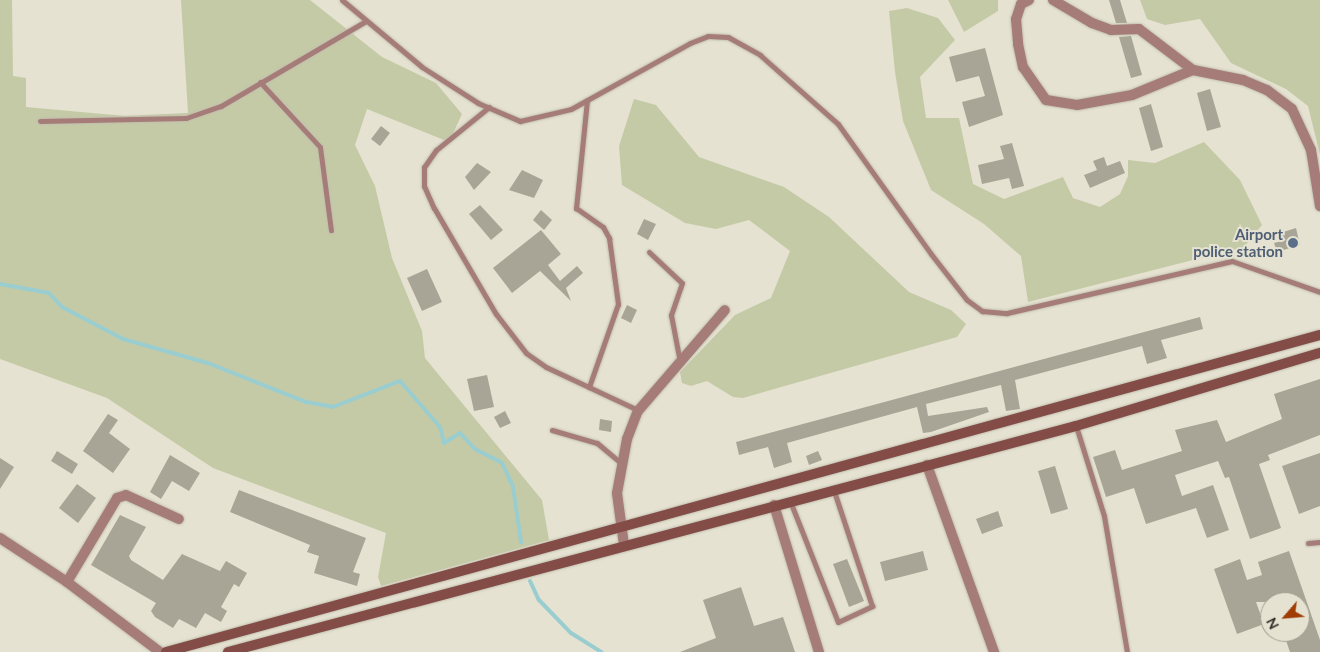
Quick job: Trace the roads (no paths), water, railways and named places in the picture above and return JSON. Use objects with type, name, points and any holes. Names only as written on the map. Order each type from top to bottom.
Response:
[{"type":"street","points":[[1029,0],[1021,4],[1016,19],[1018,44],[1023,67],[1046,100],[1077,105],[1132,95],[1193,70]]},
{"type":"street","points":[[1053,0],[1092,24],[1110,30],[1139,28],[1193,70],[1236,78],[1285,101],[1311,150],[1320,206]]},
{"type":"street","points":[[624,545],[618,526],[621,463],[638,410],[725,310]]},
{"type":"street","points":[[166,652],[618,526],[1320,336]]},
{"type":"street","points":[[228,652],[507,575],[1076,426],[1320,353]]},
{"type":"street","points":[[927,465],[994,652]]},
{"type":"street","points":[[68,582],[117,498],[126,495],[178,519]]},
{"type":"street","points":[[774,505],[819,652]]},
{"type":"street","points":[[0,538],[68,582],[160,652]]},
{"type":"lane","points":[[342,0],[364,22],[422,67],[489,107],[520,121],[572,109],[690,43],[708,36],[728,37],[760,55],[838,124],[931,254],[967,300],[982,311],[1007,313],[1232,261],[1320,292]]},
{"type":"lane","points":[[40,122],[186,118],[221,106],[364,22]]},
{"type":"lane","points":[[260,82],[320,147],[331,230]]},
{"type":"lane","points":[[587,100],[576,208],[603,227],[609,238],[618,304],[589,387]]},
{"type":"lane","points":[[489,107],[436,150],[424,167],[424,186],[515,340],[546,367],[638,410]]},
{"type":"lane","points":[[649,252],[682,283],[671,315],[680,362]]},
{"type":"lane","points":[[1076,426],[1104,516],[1127,652]]},
{"type":"lane","points":[[552,430],[597,443],[621,463]]},
{"type":"lane","points":[[790,501],[838,622],[872,606],[834,489]]},
{"type":"lane","points":[[1308,543],[1320,542]]},
{"type":"waterway","points":[[0,284],[49,293],[62,307],[123,339],[208,363],[306,402],[333,407],[400,381],[440,427],[444,443],[460,433],[475,449],[502,463],[513,487],[521,542]]},
{"type":"waterway","points":[[530,581],[539,600],[571,633],[601,652]]},
{"type":"place","name":"Airport police station","points":[[1293,243]]}]
